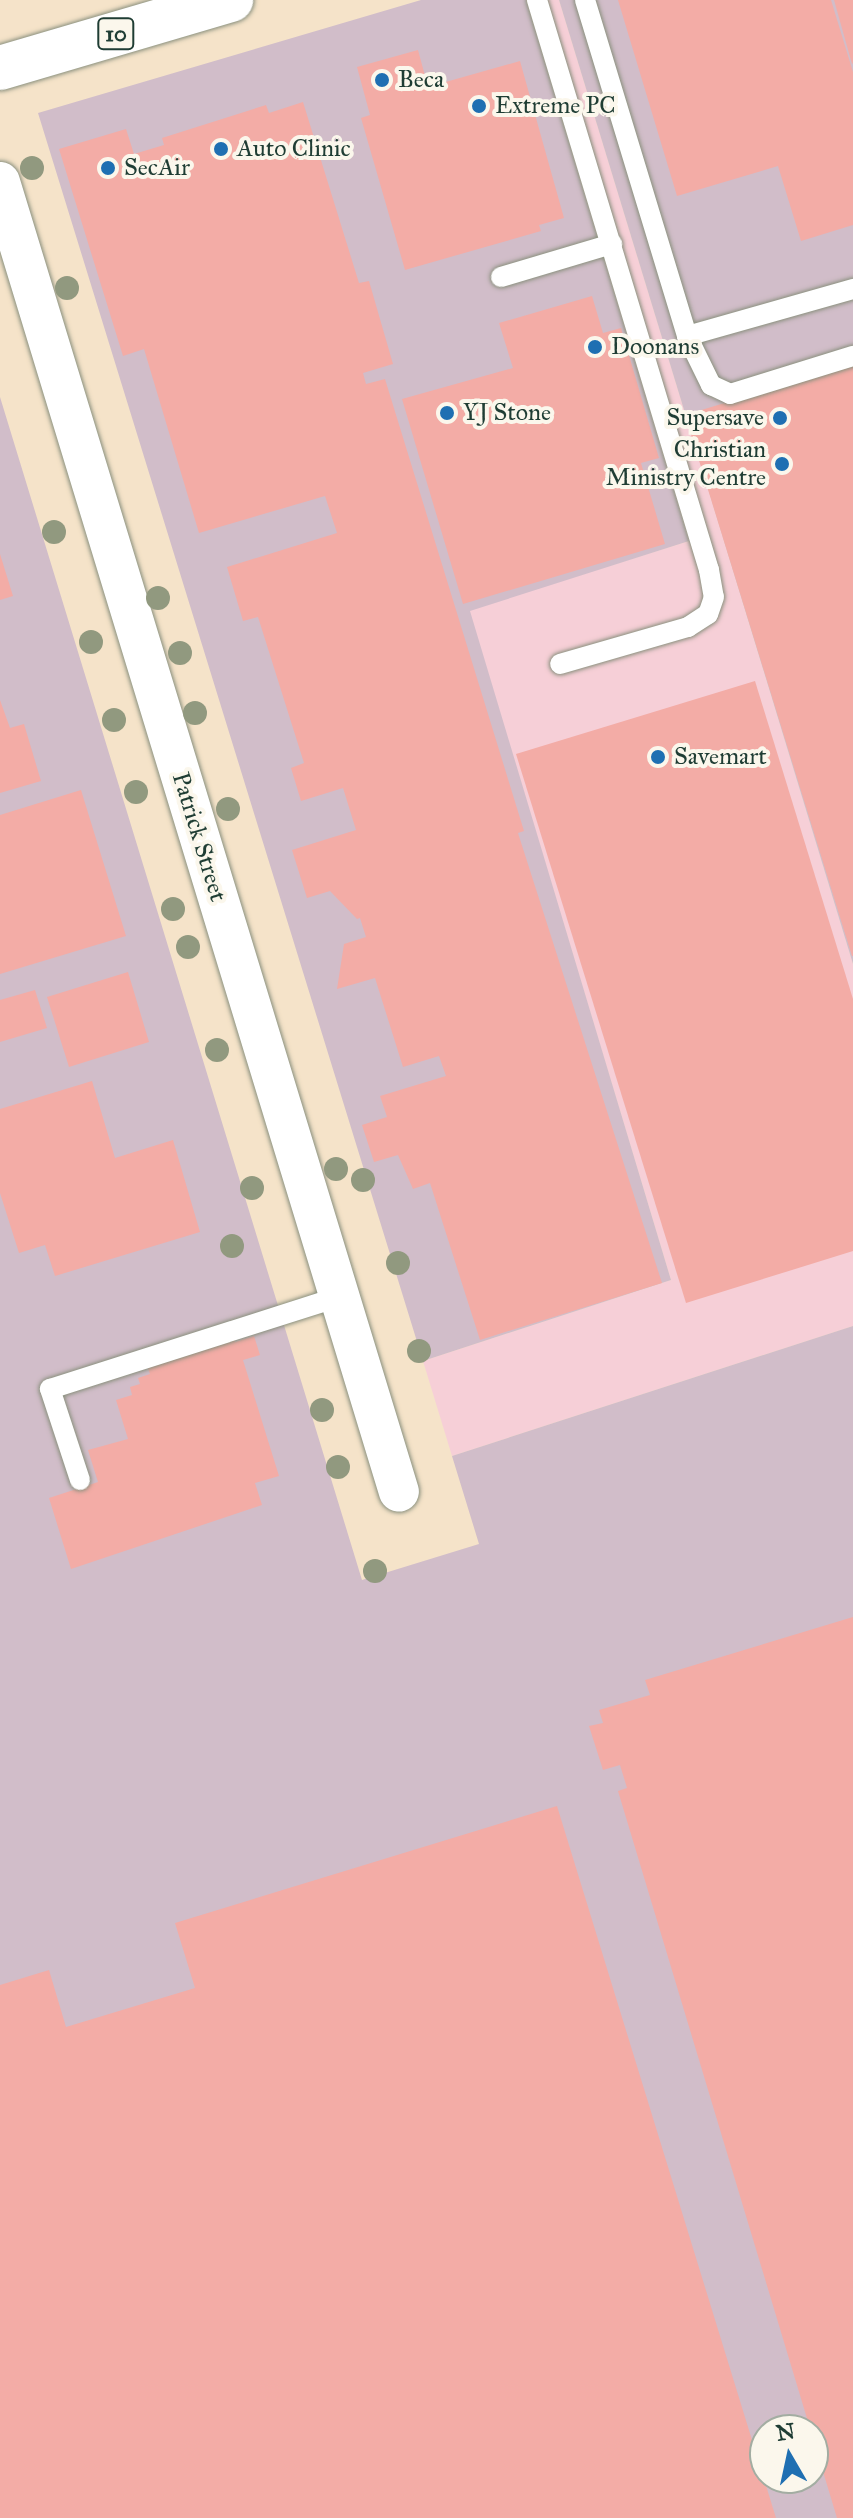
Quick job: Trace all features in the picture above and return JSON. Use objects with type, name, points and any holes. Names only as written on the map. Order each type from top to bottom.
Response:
[{"type":"main road","name":"10","points":[[0,68],[231,0]]},
{"type":"street","name":"Patrick Street","points":[[0,182],[399,1492]]},
{"type":"lane","points":[[537,0],[709,570],[714,597],[708,614],[688,627],[560,664]]},
{"type":"lane","points":[[585,0],[687,336],[711,385],[730,394],[853,356]]},
{"type":"lane","points":[[501,277],[612,244]]},
{"type":"lane","points":[[687,336],[853,289]]},
{"type":"lane","points":[[80,1480],[50,1389],[339,1297]]},
{"type":"shaded area","points":[[421,0],[526,0],[689,541],[470,611],[671,1280],[423,1361],[38,113]]},
{"type":"shaded area","points":[[526,0],[559,0],[853,964],[853,1326],[452,1456],[423,1361],[671,1280],[469,610],[689,541]]},
{"type":"shaded area","points":[[559,0],[853,0],[853,964]]},
{"type":"shaded area","points":[[0,397],[362,1580],[479,1544],[452,1456],[853,1326],[853,2518],[0,2518]]},
{"type":"building","points":[[618,0],[831,0],[853,72],[853,225],[801,241],[778,166],[677,196]]},
{"type":"building","points":[[834,0],[853,0],[852,64]]},
{"type":"building","points":[[418,50],[428,87],[520,61],[564,218],[539,225],[541,231],[405,270],[361,118],[370,115],[357,67]]},
{"type":"building","points":[[303,102],[359,283],[369,281],[393,364],[363,373],[366,384],[385,379],[524,831],[518,833],[662,1283],[480,1340],[430,1183],[413,1189],[398,1155],[374,1162],[362,1125],[387,1117],[380,1096],[446,1076],[439,1056],[403,1067],[375,978],[337,989],[344,944],[366,937],[360,918],[357,919],[330,891],[307,898],[292,850],[356,830],[343,788],[301,801],[291,768],[304,763],[258,617],[243,621],[227,567],[337,533],[325,496],[199,533],[144,349],[123,356],[59,149],[126,129],[134,154],[164,145],[162,138],[266,105],[269,113]]},
{"type":"building","points":[[592,296],[603,333],[621,328],[659,458],[641,463],[665,544],[463,604],[402,399],[513,368],[499,323]]},
{"type":"building","points":[[853,364],[853,956],[852,956],[685,415]]},
{"type":"building","points":[[0,554],[13,596],[0,600]]},
{"type":"building","points":[[755,681],[853,999],[853,1251],[686,1303],[516,754]]},
{"type":"building","points":[[0,700],[10,728],[24,724],[41,781],[0,793]]},
{"type":"building","points":[[81,790],[126,936],[0,974],[0,815]]},
{"type":"building","points":[[128,972],[149,1042],[69,1067],[47,997]]},
{"type":"building","points":[[35,990],[47,1028],[0,1042],[0,1000]]},
{"type":"building","points":[[92,1081],[115,1158],[173,1140],[200,1232],[55,1276],[45,1245],[19,1253],[0,1193],[0,1109]]},
{"type":"building","points":[[254,1336],[260,1355],[243,1360],[279,1476],[255,1483],[262,1505],[71,1569],[49,1498],[98,1482],[88,1450],[128,1439],[116,1400],[132,1395],[130,1387],[140,1384],[138,1378],[150,1374],[147,1366]]},
{"type":"building","points":[[853,1617],[853,2518],[837,2518],[829,2491],[829,2414],[806,2414],[618,1791],[627,1788],[620,1765],[603,1770],[589,1726],[603,1723],[599,1710],[650,1695],[645,1680]]},
{"type":"building","points":[[557,1806],[749,2430],[749,2494],[769,2494],[776,2518],[0,2518],[0,1985],[49,1970],[66,2027],[195,1988],[175,1923]]},
{"type":"place","name":"Beca","points":[[382,80]]},
{"type":"place","name":"Extreme PC","points":[[479,106]]},
{"type":"place","name":"Auto Clinic","points":[[221,149]]},
{"type":"place","name":"SecAir","points":[[108,168]]},
{"type":"place","name":"Doonans","points":[[595,347]]},
{"type":"place","name":"YJ Stone","points":[[447,413]]},
{"type":"place","name":"Supersave","points":[[780,418]]},
{"type":"place","name":"Christian Ministry Centre","points":[[782,464]]},
{"type":"place","name":"Savemart","points":[[658,757]]}]
